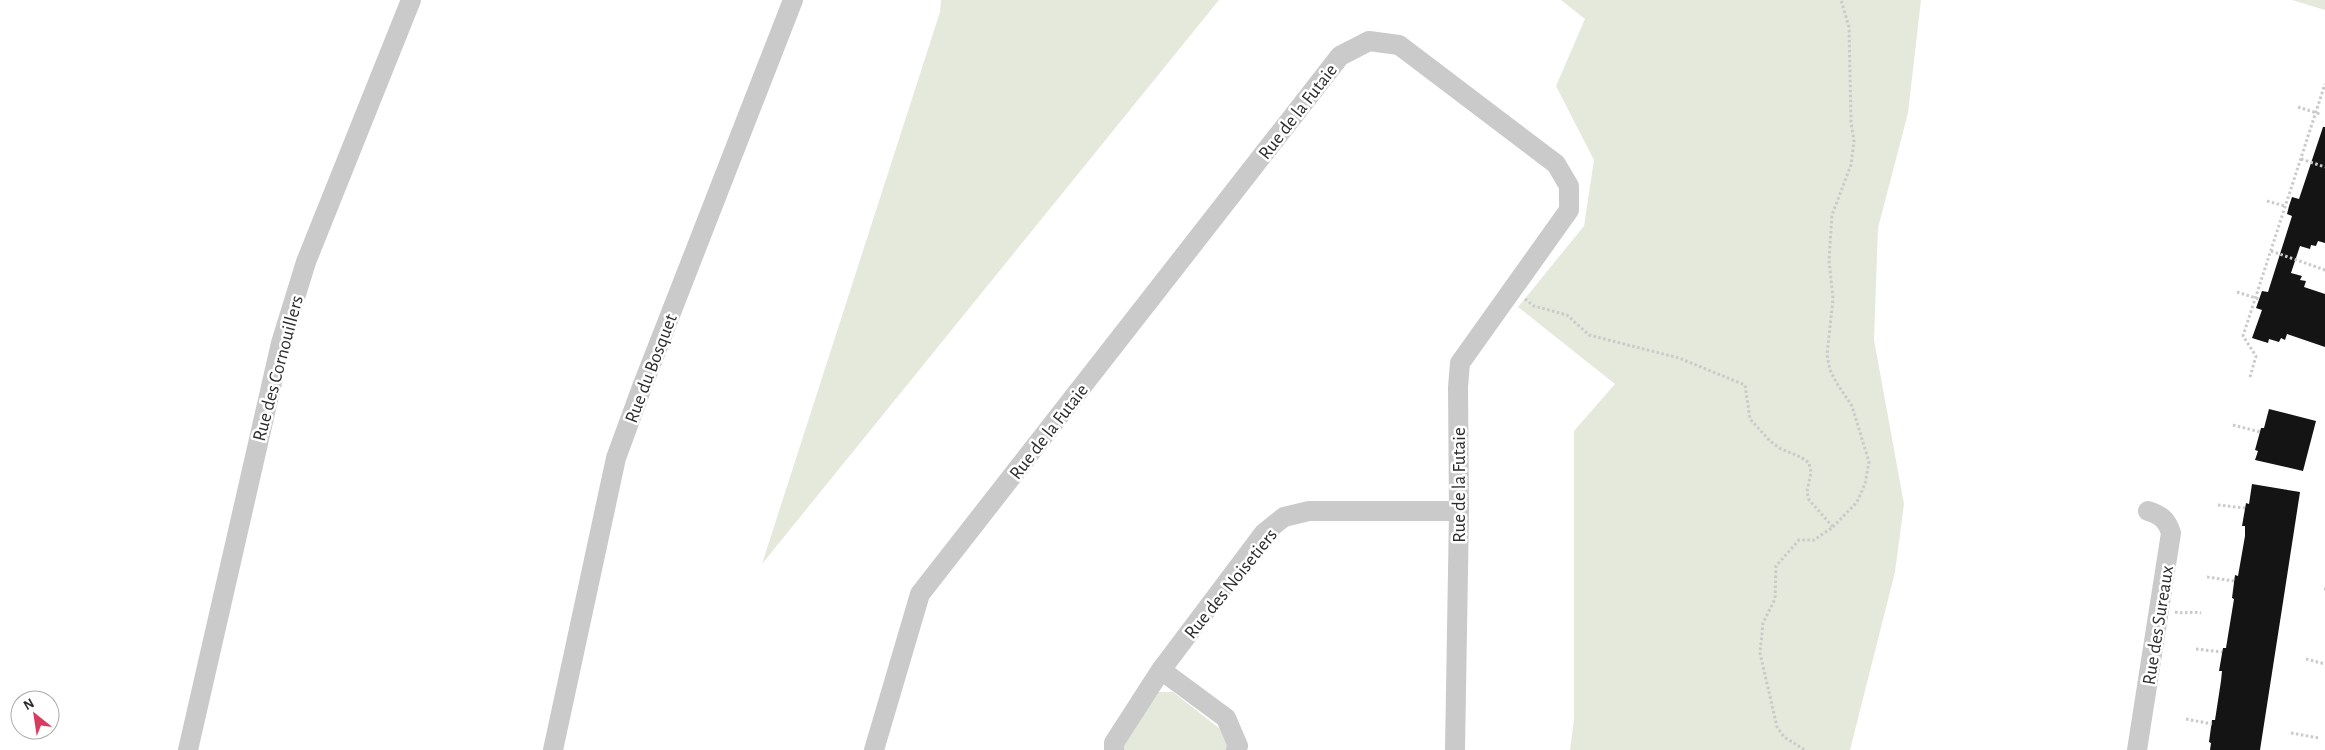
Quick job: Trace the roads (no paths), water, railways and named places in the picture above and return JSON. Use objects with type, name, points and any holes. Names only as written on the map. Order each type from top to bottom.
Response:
[{"type":"street","name":"Rue des Cornouillers","points":[[188,750],[281,343],[306,262],[411,0]]},
{"type":"street","name":"Rue du Bosquet","points":[[553,750],[616,458],[793,0]]},
{"type":"street","name":"Rue de la Futaie","points":[[874,750],[920,594],[1340,56],[1369,41],[1399,45],[1556,164],[1569,186],[1569,210],[1460,363],[1458,387],[1460,511],[1455,750]]},
{"type":"street","name":"Rue des Sureaux","points":[[2137,750],[2171,533],[2168,523],[2160,515],[2148,510]]},
{"type":"street","name":"Rue des Noisetiers","points":[[1114,750],[1114,743],[1161,670],[1264,533],[1284,517],[1309,511],[1460,511]]},
{"type":"street","points":[[1161,670],[1226,718],[1238,746],[1236,750]]}]
